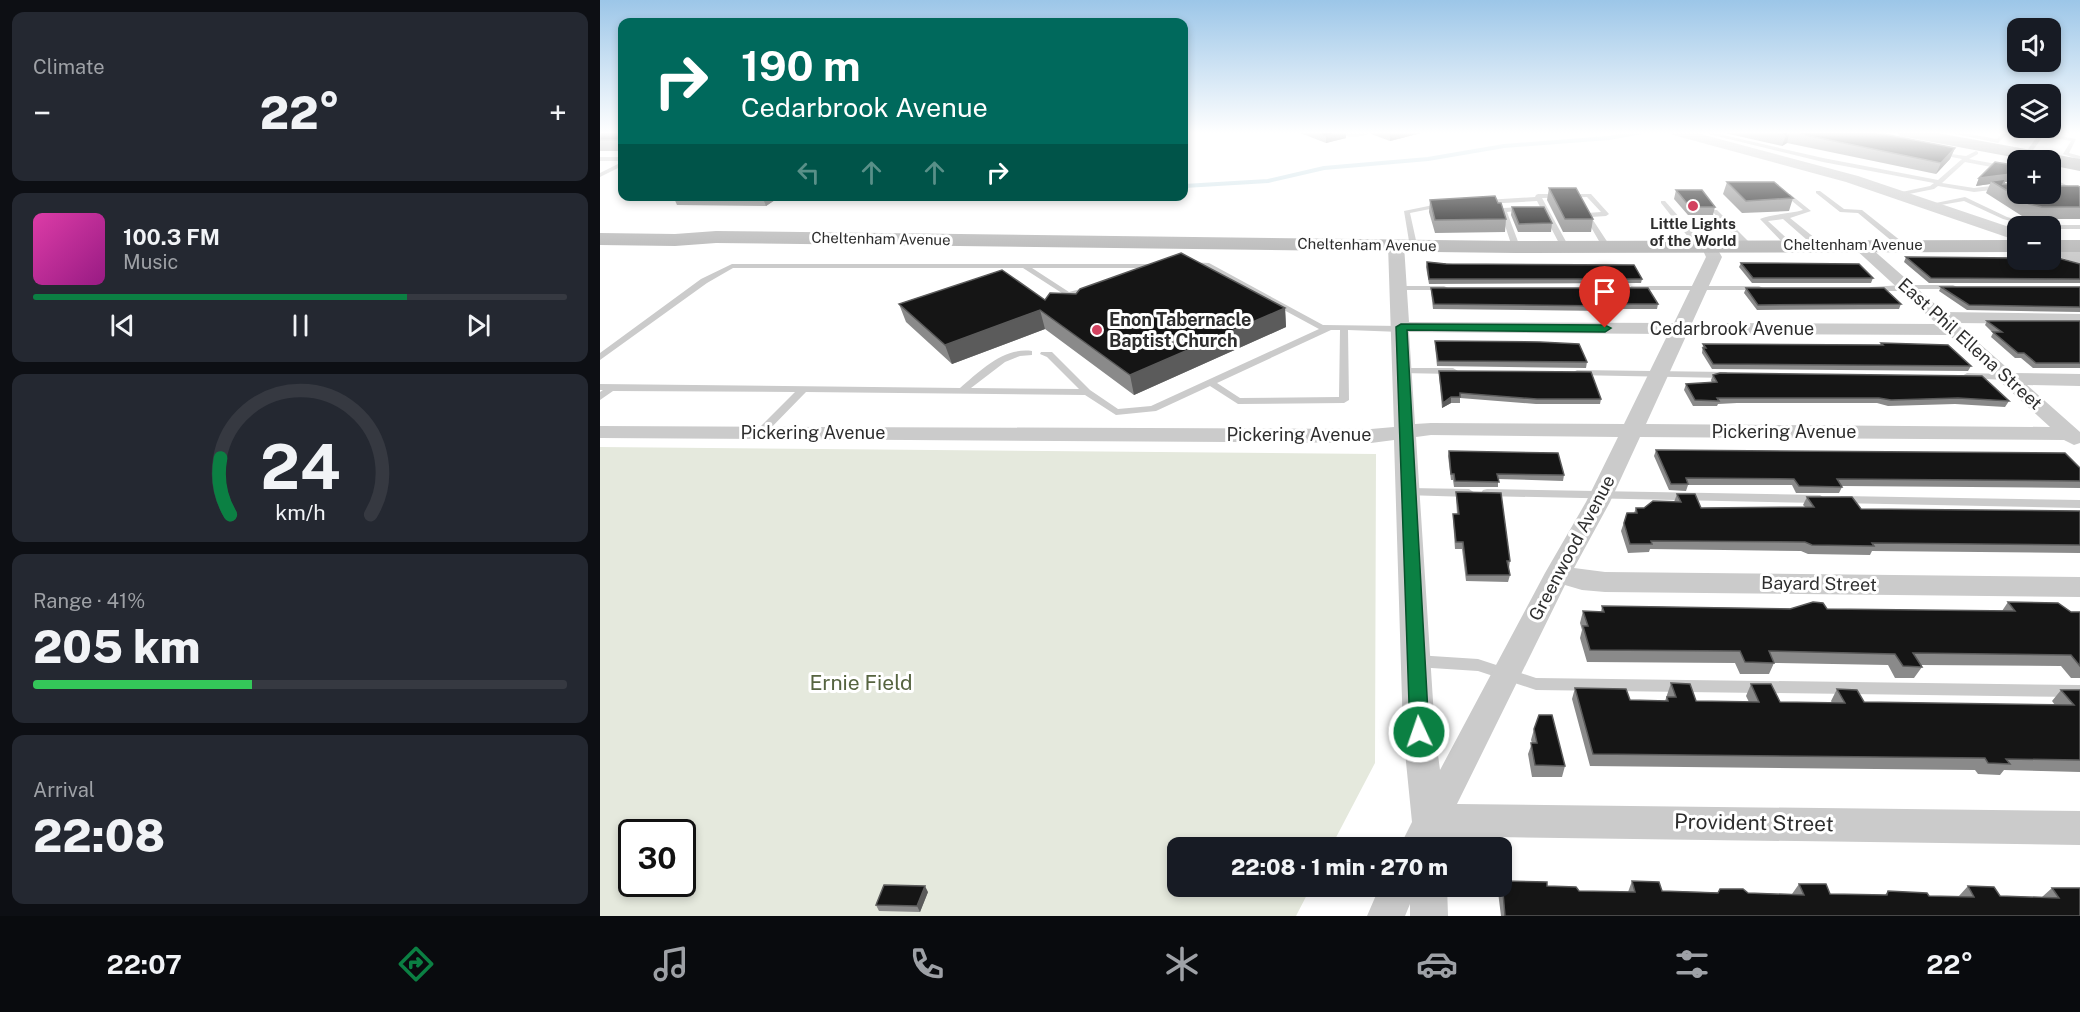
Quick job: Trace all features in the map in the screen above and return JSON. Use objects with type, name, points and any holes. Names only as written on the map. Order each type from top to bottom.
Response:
[{"type":"main road","name":"Cheltenham Avenue","points":[[600,230],[688,232],[716,237]]},
{"type":"main road","name":"Cheltenham Avenue","points":[[600,239],[675,240],[716,237],[1516,247],[2007,246]]},
{"type":"main road","points":[[2061,247],[2080,246]]},
{"type":"street","points":[[1836,175],[2007,232]]},
{"type":"street","points":[[1404,245],[1400,288],[1401,328],[1425,837]]},
{"type":"street","name":"East Phil Ellena Street","points":[[1859,245],[2074,439]]},
{"type":"street","name":"Greenwood Avenue","points":[[1426,837],[1558,573],[1602,495],[1630,431],[1700,288],[1714,256],[1705,246]]},
{"type":"street","points":[[2061,251],[2080,258]]},
{"type":"street","name":"Cedarbrook Avenue","points":[[1401,328],[1680,329],[2080,319]]},
{"type":"street","points":[[2007,378],[2080,380]]},
{"type":"street","name":"Pickering Avenue","points":[[600,432],[1382,436],[1431,429],[2074,439]]},
{"type":"street","name":"Bayard Street","points":[[1558,573],[1582,580],[1605,582],[2080,587]]},
{"type":"street","name":"Provident Street","points":[[1432,837],[1496,820],[2080,828]]},
{"type":"street","points":[[1386,916],[1394,897]]},
{"type":"street","points":[[1429,897],[1429,916]]},
{"type":"lane","points":[[1897,175],[1974,190],[2007,187]]},
{"type":"lane","points":[[1899,194],[1932,188],[1948,175]]},
{"type":"lane","points":[[2004,187],[2007,183]]},
{"type":"lane","points":[[2061,184],[2080,195]]},
{"type":"lane","points":[[1818,192],[1842,211],[1860,211],[1902,245]]},
{"type":"lane","points":[[1929,205],[2007,192]]},
{"type":"lane","points":[[1539,199],[1538,196],[1589,195],[1606,214],[1587,215],[1606,246]]},
{"type":"lane","points":[[1788,195],[1808,211],[1785,217],[1763,219],[1790,245]]},
{"type":"lane","points":[[2064,195],[2080,195]]},
{"type":"lane","points":[[1480,203],[1539,199]]},
{"type":"lane","points":[[1539,199],[1566,247]]},
{"type":"lane","points":[[1965,199],[2007,219]]},
{"type":"lane","points":[[1663,202],[1705,246]]},
{"type":"lane","points":[[1404,245],[1406,212],[1456,204]]},
{"type":"lane","points":[[1516,247],[1503,210],[1544,208]]},
{"type":"lane","points":[[1715,211],[1748,246]]},
{"type":"lane","points":[[1785,217],[1818,245]]},
{"type":"lane","points":[[2061,228],[2080,227]]},
{"type":"lane","points":[[1182,264],[1206,265],[1316,324],[1328,328],[1401,328]]},
{"type":"lane","points":[[600,357],[704,281],[732,266],[1026,268],[1162,266]]},
{"type":"lane","points":[[1131,274],[1152,267]]},
{"type":"lane","points":[[1026,268],[1068,296],[1100,285]]},
{"type":"lane","points":[[1862,289],[1964,287]]},
{"type":"lane","points":[[1400,288],[1457,288]]},
{"type":"lane","points":[[1619,288],[1769,289]]},
{"type":"lane","points":[[1044,354],[1049,354],[1087,393],[1116,412],[1153,409],[1328,328]]},
{"type":"lane","points":[[1210,382],[1238,401],[1344,400],[1344,328]]},
{"type":"lane","points":[[963,390],[993,365],[1021,352],[1029,353]]},
{"type":"lane","points":[[1403,371],[1461,372]]},
{"type":"lane","points":[[1565,373],[1738,375]]},
{"type":"lane","points":[[1959,376],[2007,378]]},
{"type":"lane","points":[[600,387],[1087,393]]},
{"type":"lane","points":[[600,397],[611,388]]},
{"type":"lane","points":[[760,433],[804,389]]},
{"type":"lane","points":[[1409,492],[2080,504]]},
{"type":"lane","points":[[1416,661],[1478,665],[1536,684],[2080,691]]},
{"type":"green space","name":"Ernie Field","points":[[600,447],[1376,454],[1375,763],[1336,837],[1167,837],[1167,897],[1306,897],[1296,916],[600,916]]},
{"type":"building","points":[[1982,175],[2005,175],[1979,178]]},
{"type":"building","points":[[2006,179],[2003,184],[2007,184],[2007,191],[1991,181]]},
{"type":"building","points":[[1727,182],[1774,182],[1793,198],[1746,201]]},
{"type":"building","points":[[2061,186],[2080,187],[2080,207],[2042,207],[2029,204],[2061,204]]},
{"type":"building","points":[[1549,188],[1576,188],[1593,219],[1565,219]]},
{"type":"building","points":[[1676,190],[1702,190],[1715,207],[1690,207]]},
{"type":"building","points":[[1495,196],[1498,203],[1501,203],[1506,219],[1435,220],[1430,200]]},
{"type":"building","points":[[1512,207],[1544,207],[1552,223],[1519,224]]},
{"type":"building","name":"Enon Tabernacle Baptist Church","points":[[1181,253],[1285,308],[1130,375],[1040,310],[945,345],[899,304],[1002,270],[1045,300],[1050,293],[1076,294],[1080,289]]},
{"type":"building","points":[[1906,257],[2007,258],[2007,270],[2061,270],[2061,259],[2080,264],[2080,279],[1931,278]]},
{"type":"building","points":[[1427,262],[1634,265],[1642,279],[1429,279]]},
{"type":"building","points":[[1741,263],[1859,264],[1873,278],[1753,278]]},
{"type":"building","points":[[1941,287],[2080,287],[2080,307],[1969,305]]},
{"type":"building","points":[[1431,288],[1648,288],[1658,304],[1607,304],[1608,306],[1434,304]]},
{"type":"building","points":[[1746,288],[1884,288],[1901,304],[1758,305]]},
{"type":"building","points":[[1987,321],[2080,321],[2080,363],[2036,363],[2024,353],[2018,353],[1993,332],[2002,332]]},
{"type":"building","points":[[1435,341],[1579,344],[1587,362],[1438,361]]},
{"type":"building","points":[[1881,343],[1948,345],[1971,366],[1713,364],[1703,348],[1706,348],[1703,344],[1883,345]]},
{"type":"building","points":[[1439,371],[1591,372],[1601,399],[1537,399],[1460,393],[1460,397],[1451,397],[1443,403]]},
{"type":"building","points":[[1720,373],[1982,376],[2009,401],[1958,398],[1891,400],[1879,398],[1717,398],[1719,401],[1695,400],[1686,384],[1717,382],[1713,375]]},
{"type":"building","points":[[1656,450],[2065,453],[2080,468],[2080,481],[1837,479],[1842,487],[1799,486],[1794,479],[1686,478],[1688,484],[1671,484]]},
{"type":"building","points":[[1449,451],[1558,453],[1564,475],[1497,474],[1499,482],[1455,481],[1454,474],[1451,474]]},
{"type":"building","points":[[1456,492],[1501,493],[1510,575],[1467,575],[1463,542],[1456,542],[1453,514],[1459,514]]},
{"type":"building","points":[[1677,494],[1695,494],[1701,508],[1814,507],[1807,497],[1852,497],[1861,509],[2080,511],[2080,545],[1872,543],[1874,546],[1812,545],[1805,542],[1651,541],[1652,544],[1630,544],[1624,523],[1627,513],[1637,513],[1636,508],[1644,508],[1653,501],[1681,502]]},
{"type":"building","points":[[1813,602],[1823,603],[1827,609],[2015,611],[2008,602],[2058,603],[2071,612],[2080,612],[2080,666],[2071,655],[1913,653],[1922,667],[1903,666],[1895,654],[1769,651],[1774,663],[1745,662],[1740,651],[1590,650],[1583,626],[1588,626],[1583,611],[1604,612],[1602,606],[1790,609]]},
{"type":"building","points":[[1671,683],[1690,684],[1696,701],[1759,702],[1751,684],[1771,684],[1780,702],[1845,703],[1837,689],[1857,690],[1864,702],[2074,705],[2061,690],[2080,690],[2080,760],[2006,759],[2010,764],[1988,763],[1985,758],[1593,754],[1575,688],[1626,689],[1630,700],[1668,701],[1667,697],[1676,697]]},
{"type":"building","points":[[1539,715],[1552,715],[1565,766],[1535,765],[1531,743],[1537,743],[1534,729]]},
{"type":"building","points":[[1512,881],[1547,882],[1547,886],[1576,887],[1579,891],[1635,892],[1632,881],[1659,882],[1662,891],[1718,893],[1720,889],[1743,889],[1748,893],[1804,895],[1799,884],[1826,884],[1830,894],[1887,895],[1888,891],[1927,893],[1929,896],[1974,897],[1968,886],[1994,887],[2000,896],[2059,898],[2052,888],[2080,888],[2080,916],[1505,916],[1503,897],[1512,897]]},
{"type":"building","points":[[884,885],[925,886],[917,906],[876,905]]},
{"type":"waterway","points":[[1188,186],[1268,181],[1295,175]]},
{"type":"place","name":"Little Lights of the World","points":[[1693,206]]},
{"type":"place","name":"Enon Tabernacle Baptist Church","points":[[1097,330]]},
{"type":"route","points":[[1419,732],[1401,327],[1605,328]]}]
